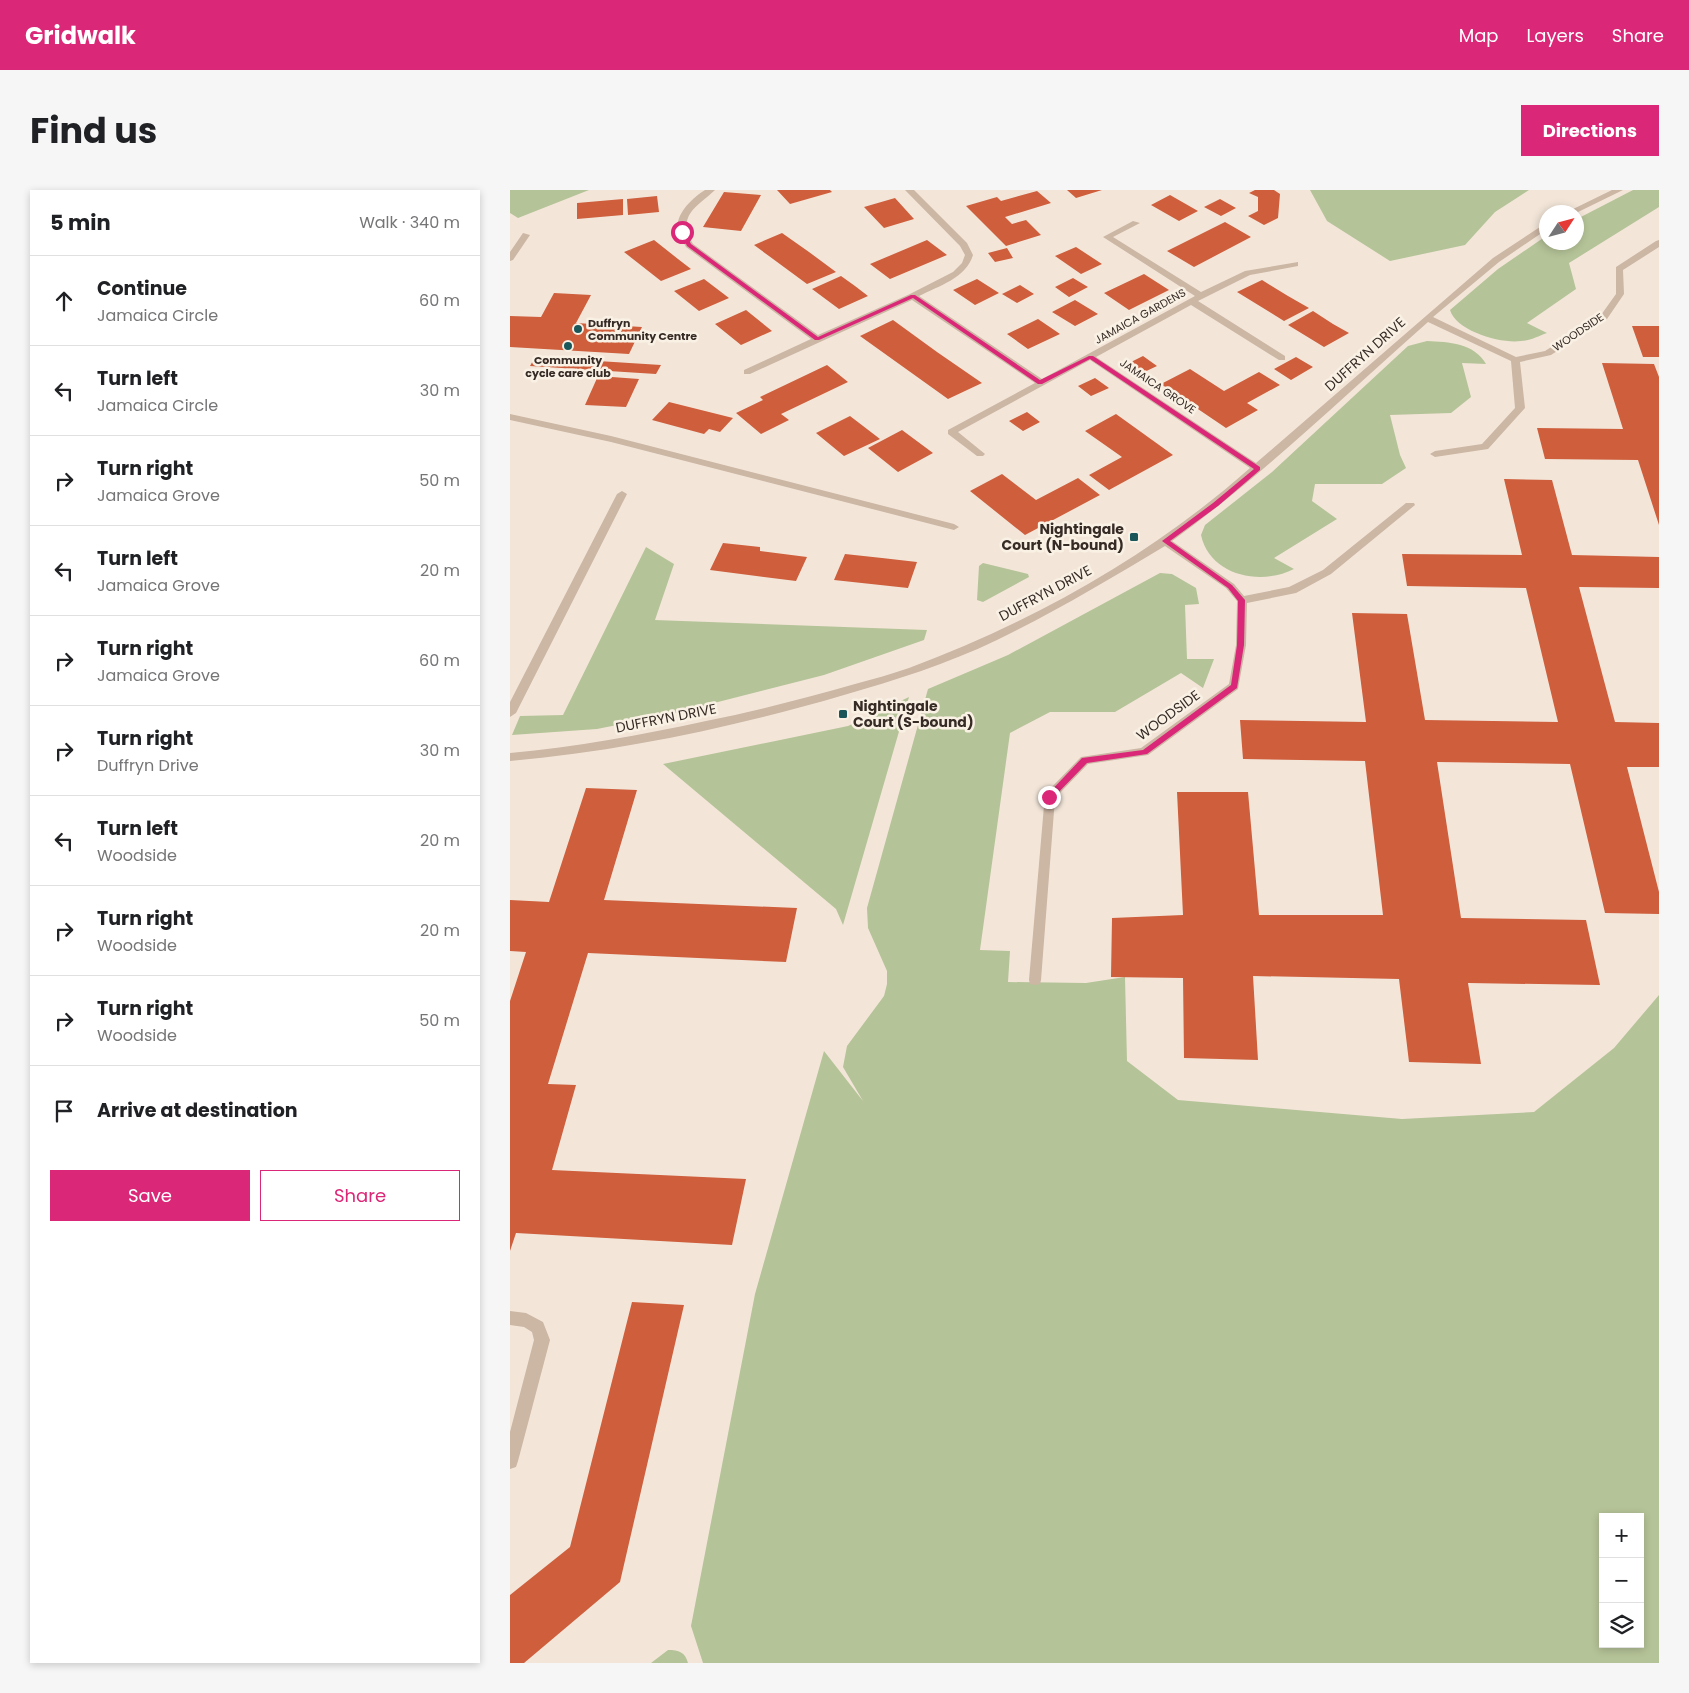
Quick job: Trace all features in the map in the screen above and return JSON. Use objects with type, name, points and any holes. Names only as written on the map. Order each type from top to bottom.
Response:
[{"type":"street","points":[[711,190],[690,206],[684,218],[682,232],[689,245],[817,339]]},
{"type":"street","points":[[747,372],[913,296],[956,274],[966,264],[969,255],[964,245],[910,190]]},
{"type":"street","points":[[1584,206],[1619,190]]},
{"type":"street","name":"JAMAICA GARDENS","points":[[1136,223],[1107,237],[1201,296]]},
{"type":"street","name":"DUFFRYN DRIVE","points":[[510,757],[564,752],[642,740],[780,710],[912,671],[992,638],[1090,587],[1166,541],[1216,504],[1258,469],[1426,318],[1496,260],[1539,232]]},
{"type":"street","points":[[510,258],[526,235]]},
{"type":"street","name":"WOODSIDE","points":[[1515,360],[1548,353],[1604,317],[1620,294],[1619,269],[1659,243]]},
{"type":"street","name":"JAMAICA GARDENS","points":[[1091,357],[1191,301],[1248,273],[1295,264]]},
{"type":"street","points":[[913,296],[1040,382]]},
{"type":"street","points":[[1191,301],[1282,358]]},
{"type":"street","points":[[1426,318],[1515,360],[1520,408],[1485,447],[1436,454]]},
{"type":"street","points":[[980,454],[951,432],[1040,382],[1091,357]]},
{"type":"street","name":"JAMAICA GROVE","points":[[1091,357],[1258,469]]},
{"type":"street","points":[[510,417],[611,440],[954,527]]},
{"type":"street","points":[[510,714],[622,494]]},
{"type":"street","points":[[1166,541],[1230,586],[1242,600],[1292,590],[1327,572],[1410,505]]},
{"type":"street","name":"WOODSIDE","points":[[1036,980],[1049,797],[1085,760],[1144,752],[1234,686],[1241,645],[1242,600]]},
{"type":"street","points":[[510,1318],[526,1320],[538,1327],[542,1340],[510,1460]]},
{"type":"green space","points":[[510,190],[589,190],[518,218],[510,213]]},
{"type":"green space","points":[[1310,190],[1529,190],[1495,212],[1465,245],[1390,261],[1327,221]]},
{"type":"green space","points":[[1633,190],[1659,190],[1659,207],[1569,263],[1576,289],[1527,323],[1547,333],[1524,341],[1502,340],[1470,330],[1454,317],[1450,310],[1498,269],[1539,241],[1539,250],[1584,250],[1584,215]]},
{"type":"green space","points":[[1427,341],[1452,343],[1468,348],[1481,357],[1486,364],[1462,363],[1471,397],[1451,413],[1390,415],[1400,455],[1406,468],[1382,484],[1315,484],[1312,501],[1337,519],[1274,558],[1294,569],[1267,577],[1252,577],[1239,574],[1215,560],[1206,549],[1201,535],[1205,525],[1272,472],[1408,346]]},
{"type":"green space","points":[[646,547],[674,564],[655,620],[927,630],[924,640],[824,675],[667,715],[597,729],[512,735],[520,716],[563,715]]},
{"type":"green space","points":[[983,563],[1028,574],[1029,577],[983,602],[977,600],[979,566]]},
{"type":"green space","points":[[1160,573],[1172,574],[1196,588],[1199,604],[1185,605],[1187,659],[1214,659],[1203,688],[1181,673],[1115,712],[1050,712],[1010,733],[980,950],[1010,951],[1008,982],[1086,983],[1125,977],[1127,1061],[1178,1100],[1402,1119],[1534,1112],[1614,1048],[1659,995],[1659,1663],[703,1663],[691,1626],[755,1294],[824,1051],[863,1101],[843,1067],[847,1046],[884,996],[887,984],[887,971],[868,928],[867,908],[928,689],[1008,655]]},
{"type":"green space","points":[[909,697],[843,925],[836,909],[663,764],[848,726]]},
{"type":"green space","points":[[668,1650],[681,1652],[688,1663],[651,1663]]},
{"type":"building","points":[[777,190],[830,190],[832,192],[790,204]]},
{"type":"building","points":[[1067,190],[1102,190],[1076,198]]},
{"type":"building","points":[[1255,190],[1274,190],[1280,194],[1278,218],[1264,225],[1248,216],[1258,211],[1258,197],[1249,193]]},
{"type":"building","points":[[1037,191],[1051,203],[1005,217],[1012,224],[1026,220],[1041,235],[1006,246],[966,206],[997,197],[1001,201]]},
{"type":"building","points":[[724,192],[761,195],[741,231],[703,227]]},
{"type":"building","points":[[1170,195],[1198,211],[1179,221],[1151,205]]},
{"type":"building","points":[[657,196],[659,212],[628,215],[627,199]]},
{"type":"building","points":[[895,198],[914,219],[884,228],[864,207]]},
{"type":"building","points":[[623,199],[623,215],[577,219],[577,203]]},
{"type":"building","points":[[1220,199],[1236,208],[1221,216],[1204,207]]},
{"type":"building","points":[[1225,222],[1251,237],[1194,267],[1167,251]]},
{"type":"building","points":[[782,233],[836,272],[807,284],[754,245]]},
{"type":"building","points":[[654,240],[691,269],[661,281],[624,252]]},
{"type":"building","points":[[927,240],[947,255],[890,279],[870,264]]},
{"type":"building","points":[[1076,247],[1102,264],[1081,274],[1055,256]]},
{"type":"building","points":[[1007,248],[1013,258],[995,262],[988,253]]},
{"type":"building","points":[[1144,274],[1169,290],[1129,310],[1104,293]]},
{"type":"building","points":[[841,276],[868,296],[839,309],[812,289]]},
{"type":"building","points":[[1073,278],[1088,287],[1069,297],[1055,287]]},
{"type":"building","points":[[704,279],[729,298],[699,311],[674,291]]},
{"type":"building","points":[[977,279],[999,293],[975,305],[953,290]]},
{"type":"building","points":[[1262,280],[1309,308],[1284,321],[1237,292]]},
{"type":"building","points":[[1020,285],[1034,294],[1017,303],[1002,294]]},
{"type":"building","points":[[554,293],[591,295],[576,323],[642,327],[629,354],[510,347],[510,316],[541,317]]},
{"type":"building","points":[[1075,300],[1098,314],[1075,326],[1052,312]]},
{"type":"building","points":[[746,310],[772,331],[741,345],[715,324]]},
{"type":"building","points":[[1313,311],[1349,333],[1324,347],[1288,325]]},
{"type":"building","points":[[1038,319],[1060,334],[1028,349],[1007,334]]},
{"type":"building","points":[[893,320],[982,383],[948,399],[860,336]]},
{"type":"building","points":[[1632,326],[1659,326],[1659,357],[1643,357]]},
{"type":"building","points":[[1143,356],[1157,366],[1140,374],[1127,364]]},
{"type":"building","points":[[535,357],[661,365],[656,374],[530,366]]},
{"type":"building","points":[[1296,357],[1313,367],[1291,380],[1274,369]]},
{"type":"building","points":[[1602,363],[1654,364],[1659,377],[1659,525],[1638,460],[1545,459],[1537,428],[1623,429]]},
{"type":"building","points":[[827,365],[848,382],[781,414],[789,420],[761,434],[736,413],[763,400],[760,397]]},
{"type":"building","points":[[1190,369],[1224,391],[1259,372],[1280,385],[1247,403],[1258,410],[1226,428],[1161,384]]},
{"type":"building","points":[[598,376],[639,379],[626,407],[585,405]]},
{"type":"building","points":[[1095,378],[1109,388],[1091,396],[1078,386]]},
{"type":"building","points":[[669,402],[733,418],[720,432],[709,429],[704,434],[652,420]]},
{"type":"building","points":[[1027,412],[1040,422],[1023,431],[1009,421]]},
{"type":"building","points":[[1116,414],[1173,455],[1109,490],[1089,475],[1122,457],[1085,431]]},
{"type":"building","points":[[850,416],[880,439],[844,456],[816,433]]},
{"type":"building","points":[[902,430],[933,453],[898,472],[868,448]]},
{"type":"building","points":[[1002,474],[1036,500],[1078,478],[1100,495],[1025,535],[970,491]]},
{"type":"building","points":[[1504,479],[1552,480],[1572,555],[1659,557],[1659,588],[1579,587],[1615,722],[1659,723],[1659,767],[1627,767],[1659,892],[1659,914],[1605,913],[1570,764],[1437,762],[1461,918],[1586,920],[1600,985],[1468,983],[1481,1064],[1409,1062],[1399,979],[1253,976],[1258,1060],[1184,1058],[1183,978],[1111,977],[1112,918],[1183,915],[1177,792],[1248,792],[1259,915],[1383,915],[1365,761],[1243,759],[1240,720],[1366,722],[1352,613],[1407,614],[1425,720],[1558,722],[1526,588],[1407,586],[1402,554],[1522,555]]},
{"type":"building","points":[[723,543],[760,547],[760,551],[807,557],[796,581],[710,570]]},
{"type":"building","points":[[845,554],[917,562],[908,588],[834,580]]},
{"type":"building","points":[[586,788],[637,790],[604,900],[797,908],[786,962],[588,953],[548,1084],[576,1085],[552,1170],[746,1179],[732,1245],[516,1233],[510,1251],[510,1001],[526,952],[510,951],[510,900],[549,902]]},
{"type":"building","points":[[632,1302],[684,1305],[620,1582],[524,1663],[510,1663],[510,1595],[570,1547]]},
{"type":"place","name":"Duffryn Community Centre","points":[[578,329]]},
{"type":"place","name":"Community cycle care club","points":[[568,346]]},
{"type":"place","name":"Nightingale Court (N-bound)","points":[[1134,537]]},
{"type":"place","name":"Nightingale Court (S-bound)","points":[[843,714]]},
{"type":"route","points":[[682,232],[689,245],[817,339],[913,296],[1040,382],[1091,357],[1258,469],[1216,504],[1166,541],[1230,586],[1242,600],[1241,645],[1234,686],[1144,752],[1085,760],[1049,797]]}]
